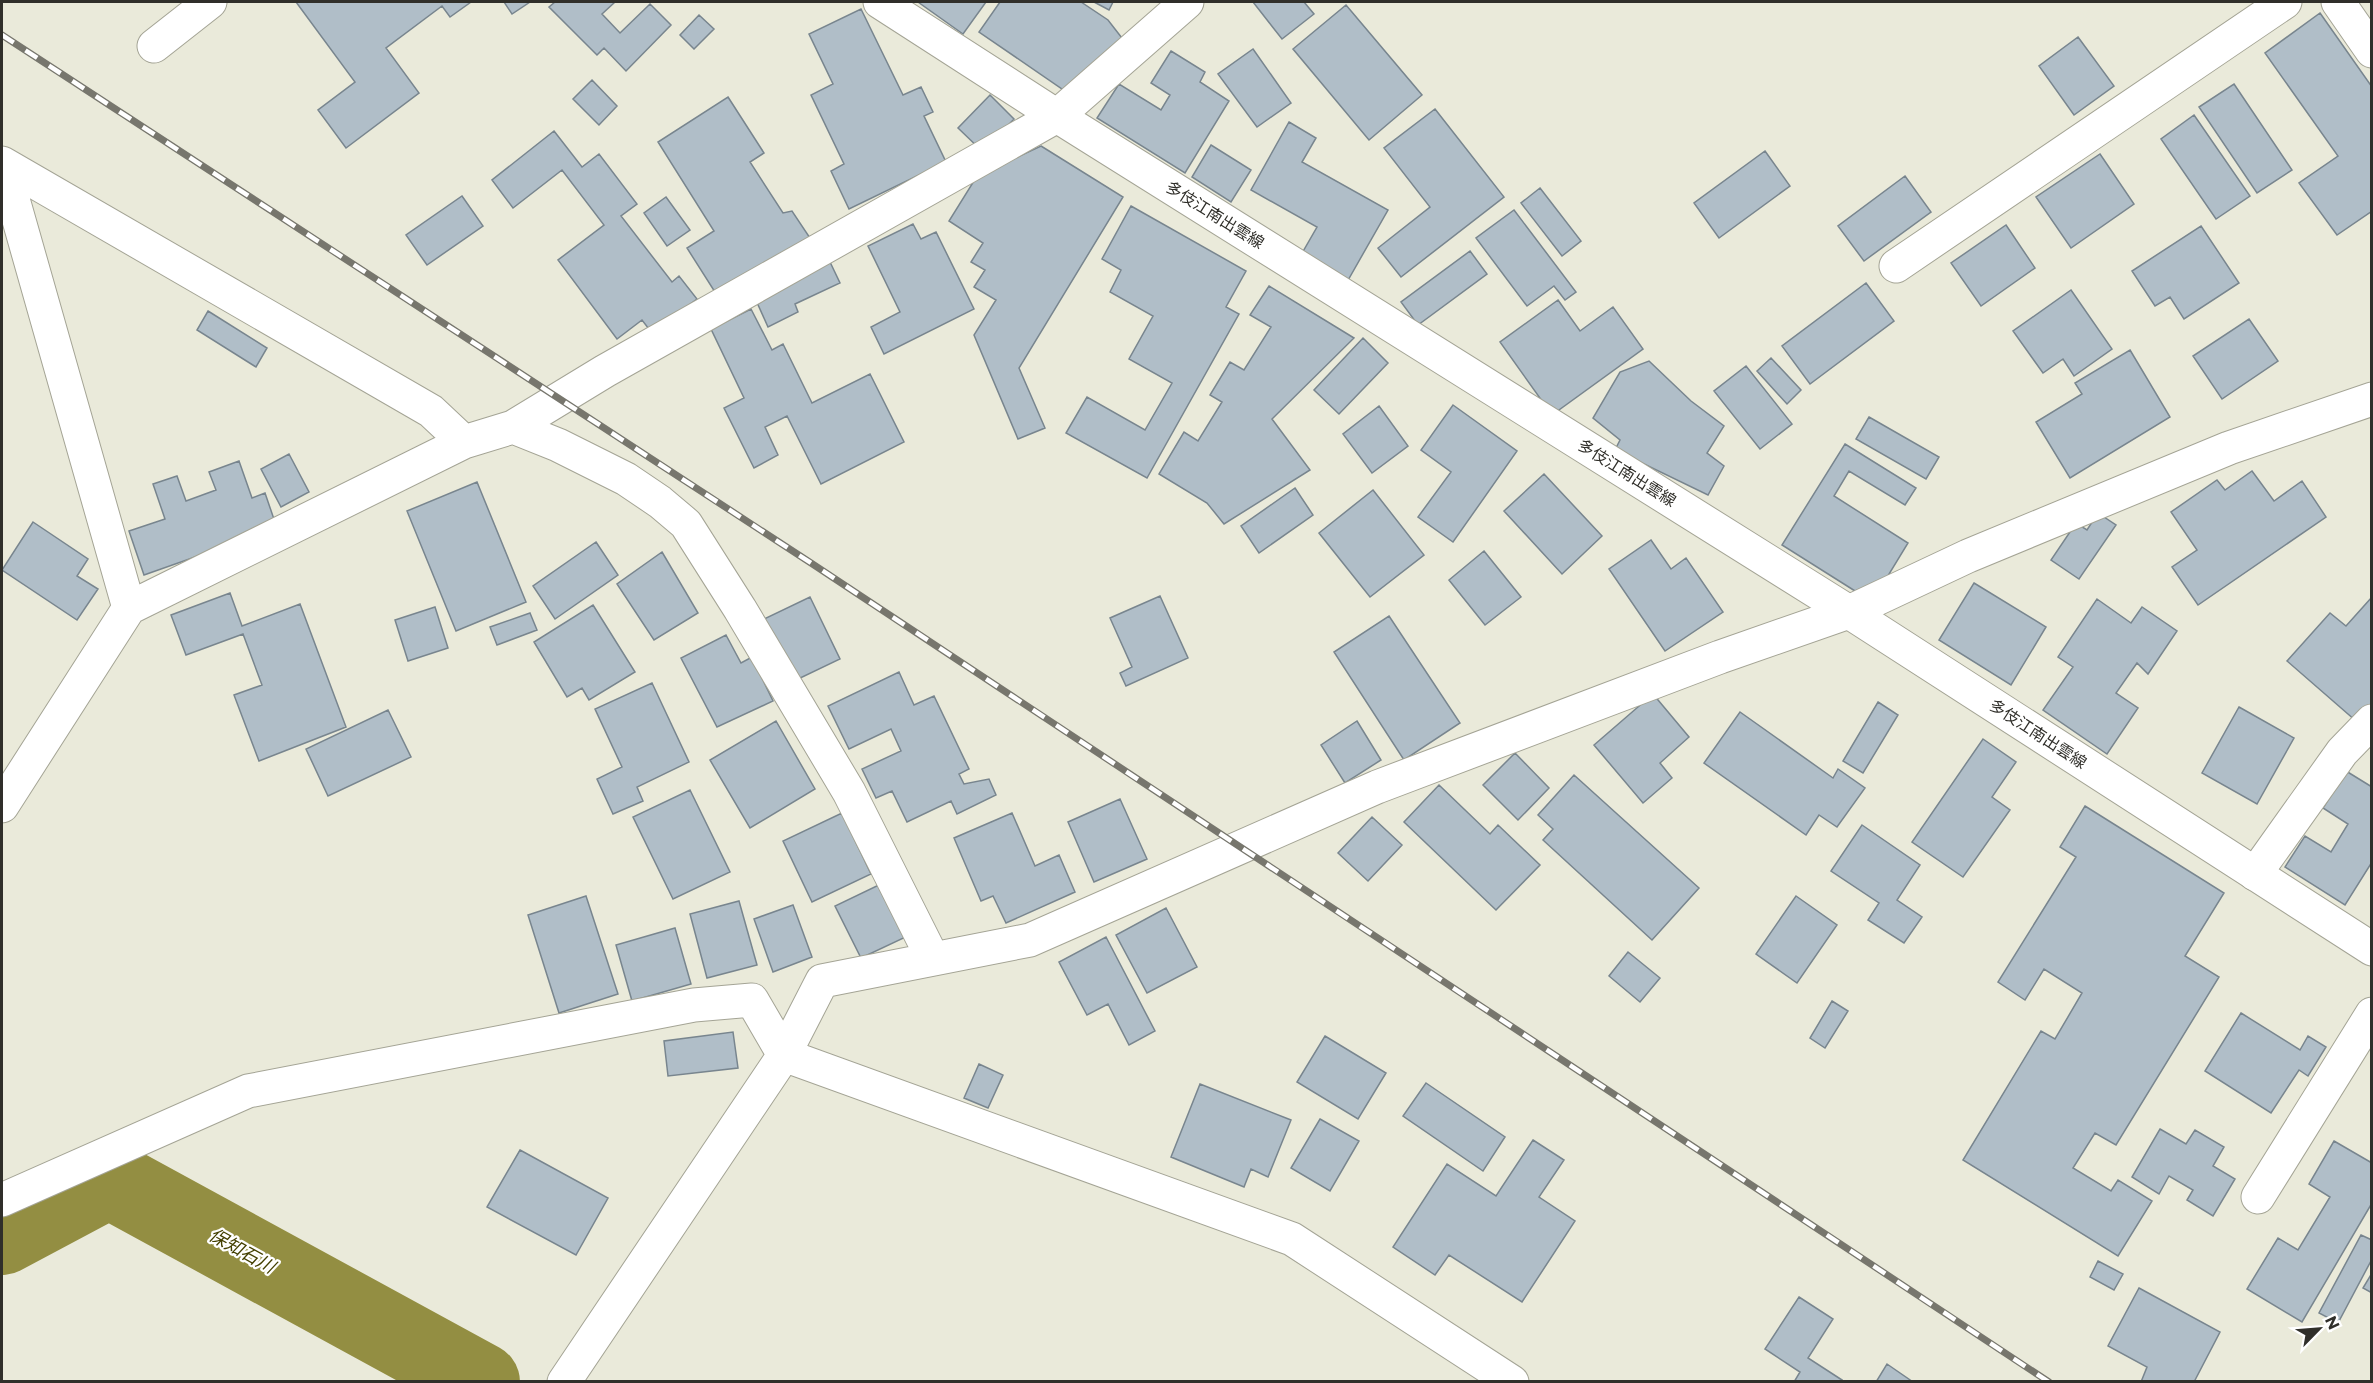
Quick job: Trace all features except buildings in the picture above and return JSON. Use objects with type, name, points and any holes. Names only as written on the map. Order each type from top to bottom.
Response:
[{"type":"street","points":[[154,46],[210,2]]},
{"type":"street","name":"多伎江南出雲線","points":[[880,2],[1057,116],[1849,612],[2372,949]]},
{"type":"street","points":[[2,807],[129,608],[464,442],[513,427],[605,371],[1057,116],[1187,2]]},
{"type":"street","points":[[1896,266],[2285,2]]},
{"type":"street","points":[[2338,2],[2372,51]]},
{"type":"street","points":[[2,164],[431,411],[464,442]]},
{"type":"street","points":[[2,164],[129,608]]},
{"type":"street","points":[[564,1382],[784,1055],[822,981],[1030,940],[1377,788],[1720,657],[1849,612],[1968,556],[2229,448],[2369,406]]},
{"type":"street","points":[[513,427],[558,445],[626,479],[660,502],[686,524],[740,609],[849,792],[933,959]]},
{"type":"street","points":[[2255,874],[2342,752],[2372,721]]},
{"type":"street","points":[[2,1200],[248,1090],[694,1005],[752,1000],[784,1055],[1292,1239],[1512,1382]]},
{"type":"street","points":[[2258,1197],[2372,1014]]},
{"type":"waterway","name":"保知石川","points":[[2,1236],[109,1179],[481,1382]]},
{"type":"railway","points":[[2,35],[811,563],[2049,1382]]}]
